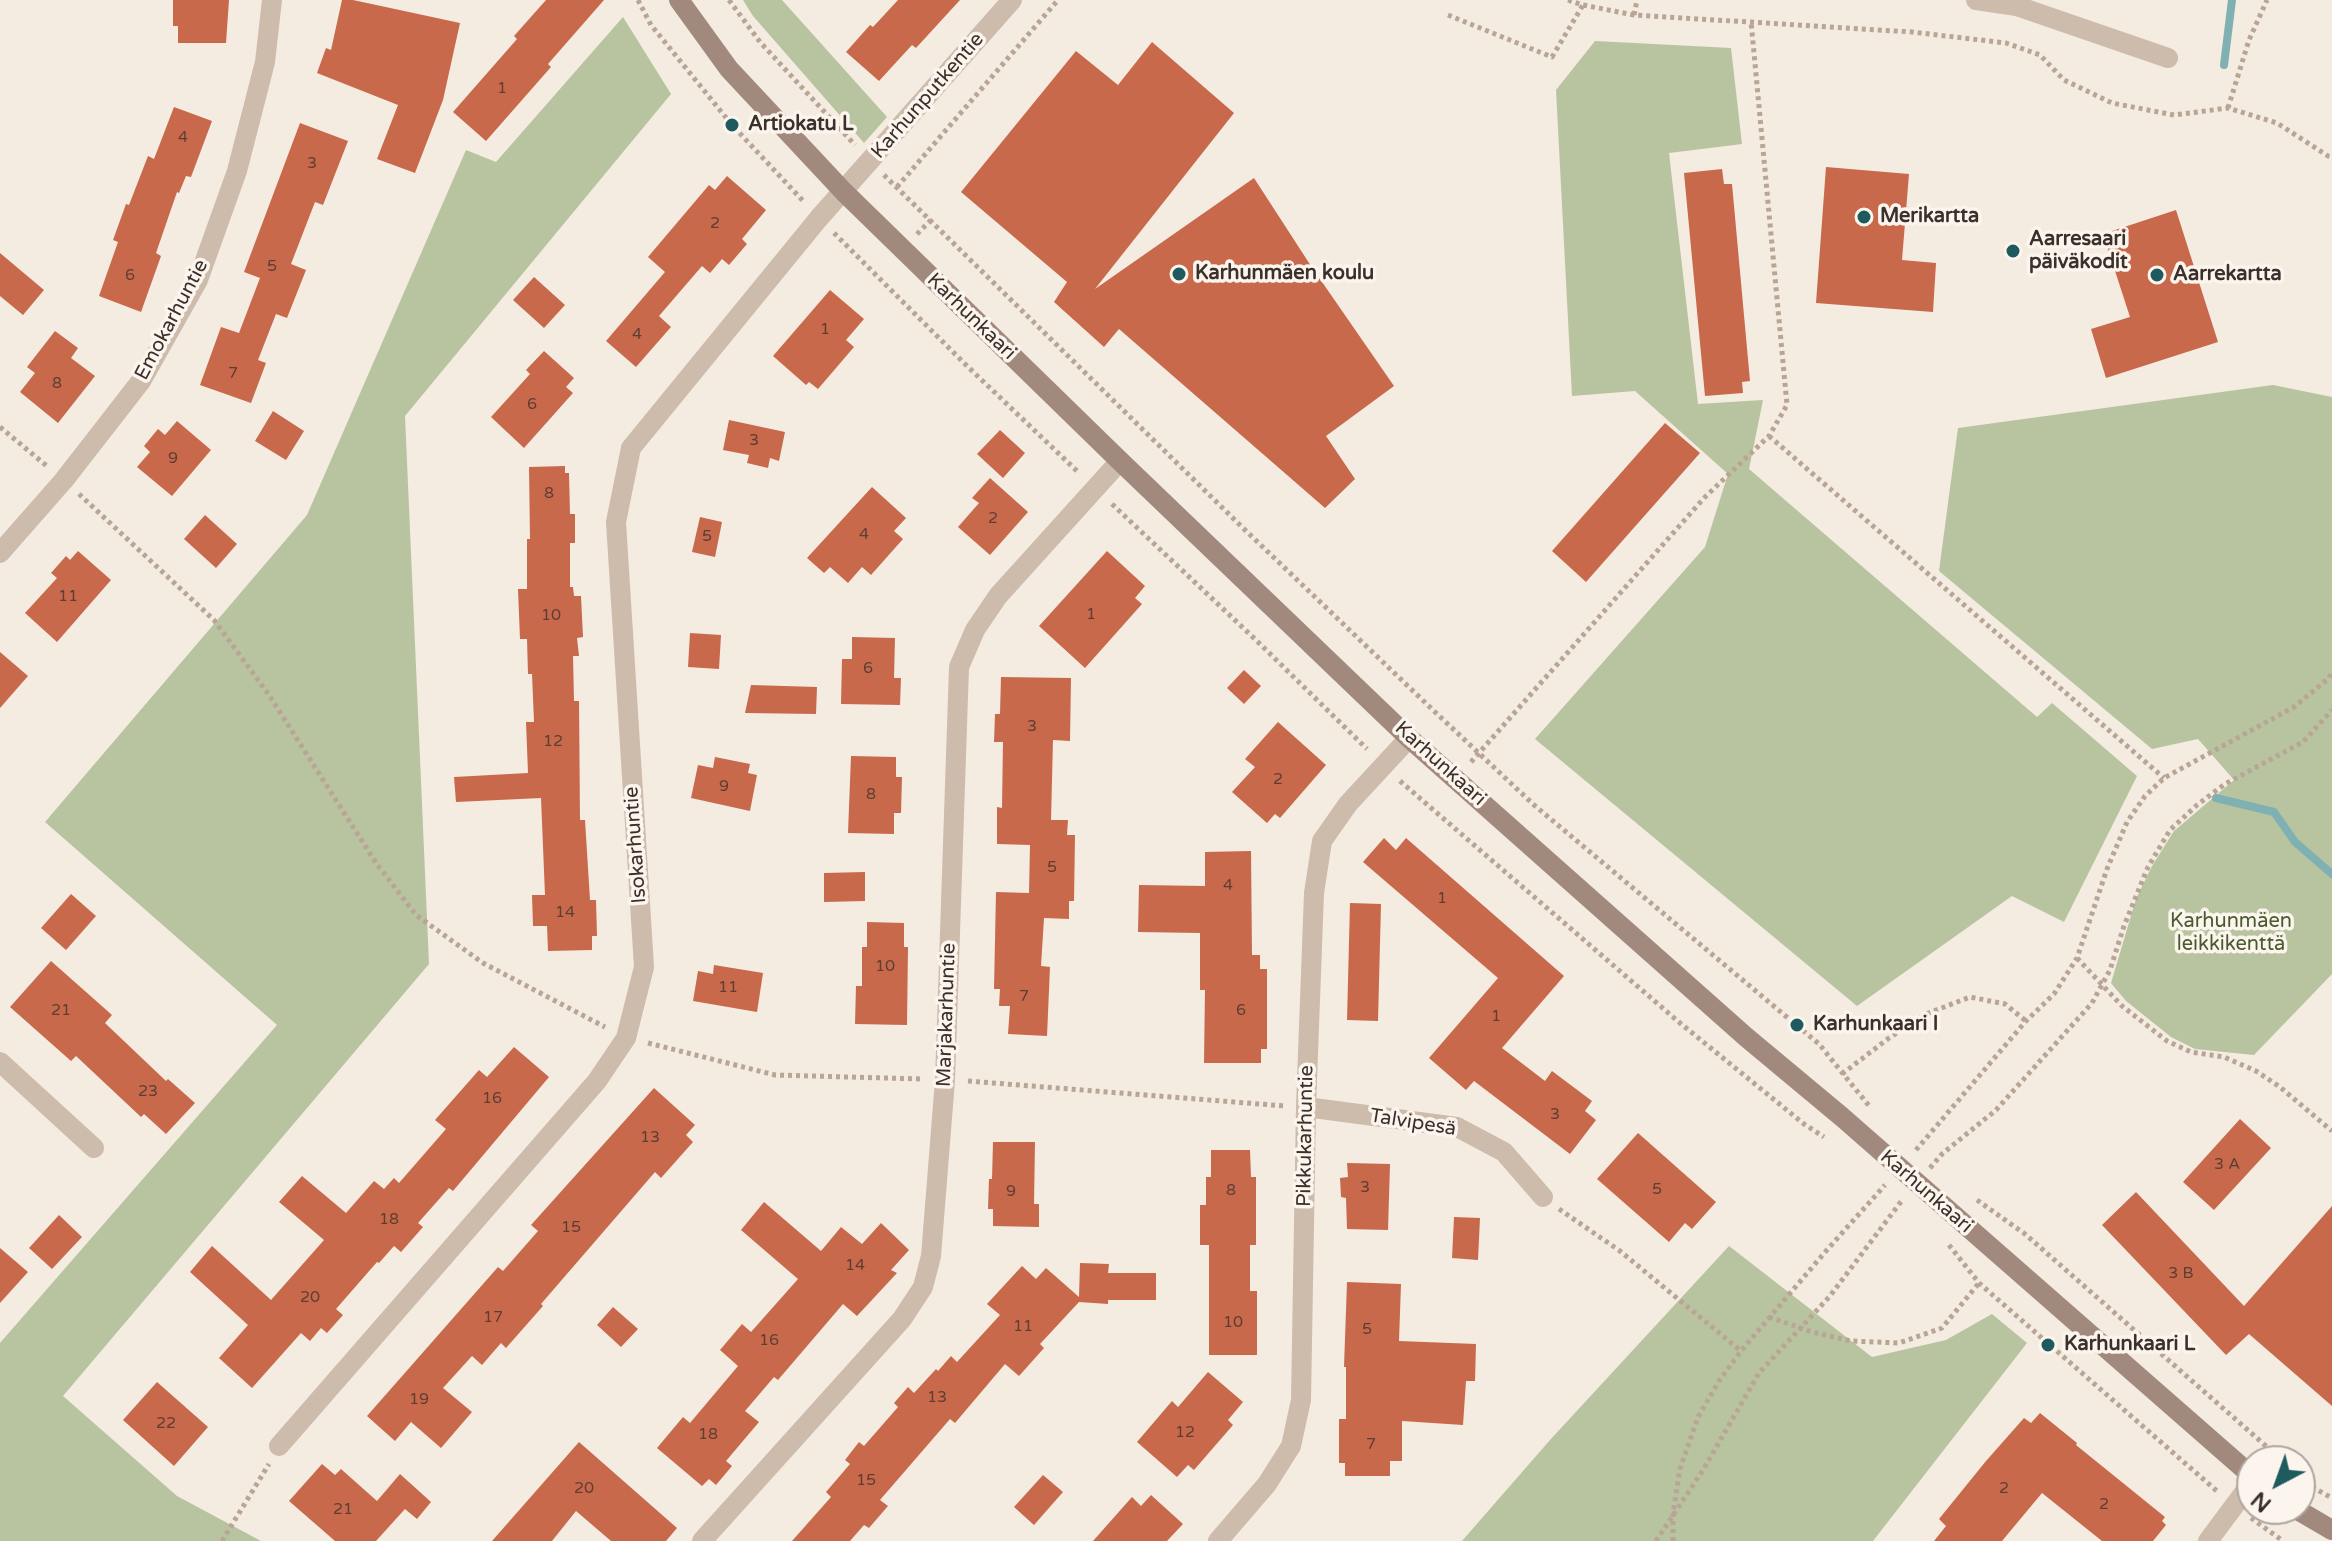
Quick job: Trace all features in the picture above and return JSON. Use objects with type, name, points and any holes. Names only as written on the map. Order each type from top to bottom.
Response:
[{"type":"street","name":"Emokarhuntie","points":[[0,553],[64,480],[141,381],[198,280],[237,171],[265,62],[272,0]]},
{"type":"street","name":"Karhunkaari","points":[[679,0],[729,69],[844,192],[1409,738],[2236,1462]]},
{"type":"street","name":"Karhunputkentie","points":[[844,192],[1012,0]]},
{"type":"street","points":[[1976,0],[2017,6],[2168,58]]},
{"type":"street","name":"Isokarhuntie","points":[[279,1446],[597,1081],[626,1038],[644,967],[616,522],[631,448],[819,218],[844,192]]},
{"type":"street","name":"Marjakarhuntie","points":[[702,1541],[902,1319],[923,1287],[931,1256],[945,1080],[959,667],[975,630],[998,596],[1120,461]]},
{"type":"street","name":"Pikkukarhuntie","points":[[1218,1541],[1267,1484],[1291,1446],[1301,1400],[1306,1107],[1314,893],[1322,841],[1348,804],[1409,738]]},
{"type":"street","points":[[0,1062],[94,1148]]},
{"type":"street","name":"Talvipesä","points":[[1306,1107],[1457,1127],[1504,1152],[1543,1197]]},
{"type":"street","points":[[2208,1541],[2236,1503]]},
{"type":"path","points":[[638,0],[651,25],[741,136],[819,218],[965,364],[1257,641],[1383,766],[1680,1023],[1804,1124],[1828,1139]]},
{"type":"path","points":[[729,0],[760,42],[871,162],[1243,528],[1534,805],[1819,1044],[1871,1108]]},
{"type":"path","points":[[897,187],[1058,0]]},
{"type":"path","points":[[1568,0],[1634,15],[1912,32],[2006,43],[2040,55],[2064,80],[2112,103],[2174,115],[2228,108],[2277,123],[2332,157]]},
{"type":"path","points":[[1634,15],[1637,0]]},
{"type":"path","points":[[2228,108],[2249,40],[2267,0]]},
{"type":"path","points":[[1448,15],[1552,57],[1583,5]]},
{"type":"path","points":[[1479,753],[1704,498],[1769,436],[1787,405],[1751,21]]},
{"type":"path","points":[[0,427],[64,480],[214,620],[269,695],[376,863],[416,915],[483,963],[626,1038],[775,1075],[945,1080],[1306,1107]]},
{"type":"path","points":[[1769,436],[2164,778]]},
{"type":"path","points":[[1913,1153],[2026,1021],[2054,994],[2077,958],[2107,869],[2127,822],[2145,796],[2164,778],[2294,707],[2332,672]]},
{"type":"path","points":[[1922,1177],[1942,1154],[1996,1110],[2092,1003],[2110,970],[2148,867],[2170,830],[2225,784],[2303,742],[2332,710]]},
{"type":"path","points":[[2077,958],[2122,1006],[2167,1041],[2191,1052],[2224,1057],[2256,1071],[2332,1131]]},
{"type":"path","points":[[1842,1074],[1926,1014],[1970,997],[2005,1004],[2026,1021]]},
{"type":"path","points":[[1673,1541],[1673,1513],[1680,1469],[1698,1417],[1719,1381],[1769,1317],[1893,1177]]},
{"type":"path","points":[[1656,1541],[1703,1470],[1759,1373],[1830,1296],[1912,1188]]},
{"type":"path","points":[[1965,1192],[2025,1234],[2265,1445]]},
{"type":"path","points":[[1543,1197],[1620,1251],[1741,1351]]},
{"type":"path","points":[[1942,1236],[1979,1283],[2234,1506],[2283,1541]]},
{"type":"path","points":[[1769,1317],[1851,1341],[1899,1343],[1942,1328],[1979,1283]]},
{"type":"path","points":[[222,1541],[279,1446]]},
{"type":"green space","points":[[743,0],[782,0],[887,117],[864,143],[753,16]]},
{"type":"green space","points":[[623,17],[671,94],[405,416],[429,964],[63,1396],[177,1496],[261,1541],[0,1541],[0,1343],[277,1025],[45,822],[307,515],[466,150],[496,162]]},
{"type":"green space","points":[[1595,41],[1731,48],[1742,144],[1669,153],[1698,404],[1763,400],[1749,469],[2037,717],[2052,703],[2137,776],[2064,922],[2012,896],[1857,1006],[1535,739],[1705,547],[1728,474],[1635,391],[1572,396],[1556,90]]},
{"type":"green space","name":"Karhunmäen leikkikenttä","points":[[2273,385],[2332,397],[2332,974],[2254,1055],[2195,1049],[2171,1037],[2126,1001],[2111,983],[2136,899],[2152,866],[2174,831],[2234,780],[2198,739],[2152,749],[1939,571],[1958,428]]},
{"type":"green space","points":[[1729,1246],[1872,1357],[1946,1340],[1992,1314],[2027,1343],[1873,1541],[1462,1541],[1550,1440]]},
{"type":"building","points":[[173,0],[229,0],[226,43],[178,43],[178,26],[173,26]]},
{"type":"building","points":[[342,0],[460,23],[443,100],[415,173],[377,159],[398,105],[317,73],[326,48],[331,50]]},
{"type":"building","points":[[546,0],[604,0],[486,141],[453,112],[517,39],[514,36]]},
{"type":"building","points":[[898,0],[960,0],[916,48],[912,45],[879,81],[846,52]]},
{"type":"building","name":"Karhunmäen koulu","points":[[1152,42],[1234,113],[1095,289],[1254,178],[1394,386],[1326,436],[1355,479],[1325,508],[1119,329],[1104,347],[1054,302],[1067,282],[961,192],[1076,51],[1118,85]]},
{"type":"building","points":[[174,107],[212,121],[191,177],[186,176],[177,192],[156,253],[161,256],[141,312],[99,296],[118,242],[113,240],[126,204],[129,205],[148,156],[154,159]]},
{"type":"building","points":[[300,123],[348,141],[323,205],[315,202],[291,264],[306,270],[287,318],[276,314],[258,360],[266,363],[251,403],[200,385],[221,327],[239,333],[260,278],[244,272]]},
{"type":"building","name":"Merikartta","points":[[1826,167],[1909,174],[1902,260],[1936,263],[1933,312],[1816,303]]},
{"type":"building","points":[[1722,169],[1724,184],[1732,184],[1750,381],[1742,382],[1743,393],[1705,396],[1684,173]]},
{"type":"building","points":[[727,176],[766,210],[742,239],[747,244],[729,265],[722,259],[710,273],[702,266],[659,316],[671,327],[636,367],[606,341],[665,272],[648,257],[709,185],[715,190]]},
{"type":"building","name":"Aarrekartta","points":[[2176,210],[2218,342],[2106,378],[2091,329],[2130,317],[2103,234]]},
{"type":"building","points":[[0,253],[44,290],[23,315],[0,296]]},
{"type":"building","points":[[534,277],[565,305],[544,328],[513,300]]},
{"type":"building","points":[[830,290],[864,319],[846,340],[854,347],[818,389],[809,382],[806,385],[773,356]]},
{"type":"building","points":[[55,331],[78,348],[71,358],[95,376],[58,423],[20,392],[35,373],[27,367]]},
{"type":"building","points":[[544,351],[574,378],[566,387],[573,393],[524,448],[491,417],[530,374],[526,370]]},
{"type":"building","points":[[273,411],[304,431],[286,460],[255,441]]},
{"type":"building","points":[[729,420],[785,432],[779,461],[770,458],[768,468],[747,463],[749,455],[723,450]]},
{"type":"building","points":[[177,421],[211,450],[172,496],[137,467],[150,452],[144,446],[158,429],[165,435]]},
{"type":"building","points":[[1665,423],[1700,453],[1586,582],[1552,551]]},
{"type":"building","points":[[1000,430],[1025,453],[1003,478],[977,454]]},
{"type":"building","points":[[565,466],[565,473],[569,473],[570,514],[575,514],[575,543],[570,543],[570,587],[573,587],[574,596],[581,596],[583,637],[577,638],[579,656],[573,656],[574,701],[579,701],[580,820],[585,820],[590,900],[596,900],[597,936],[592,936],[592,950],[548,951],[547,926],[533,926],[532,895],[545,895],[541,798],[456,802],[454,777],[528,773],[526,722],[534,722],[532,674],[528,674],[527,639],[520,639],[518,589],[527,589],[529,467]]},
{"type":"building","points":[[990,478],[1028,512],[990,555],[958,527],[979,503],[972,498]]},
{"type":"building","points":[[872,487],[906,518],[894,531],[903,539],[871,575],[862,567],[848,583],[830,567],[824,573],[807,558]]},
{"type":"building","points":[[205,515],[237,544],[216,568],[184,539]]},
{"type":"building","points":[[700,517],[722,522],[715,557],[692,552]]},
{"type":"building","points":[[78,551],[111,580],[57,642],[25,613],[57,578],[51,573],[66,556],[70,560]]},
{"type":"building","points":[[1107,551],[1145,586],[1135,598],[1142,604],[1085,668],[1039,626]]},
{"type":"building","points":[[690,633],[721,635],[719,669],[688,667]]},
{"type":"building","points":[[852,637],[895,638],[894,678],[901,678],[900,705],[841,704],[842,659],[852,659]]},
{"type":"building","points":[[0,652],[28,676],[0,708]]},
{"type":"building","points":[[1244,670],[1261,686],[1244,704],[1227,688]]},
{"type":"building","points":[[1001,677],[1071,678],[1070,741],[1053,740],[1051,820],[1068,820],[1067,835],[1075,835],[1074,901],[1069,901],[1069,919],[1044,918],[1041,966],[1050,967],[1047,1036],[1008,1034],[1010,1006],[999,1006],[1000,989],[994,989],[996,892],[1029,893],[1030,845],[997,844],[997,807],[1002,808],[1003,742],[994,742],[995,714],[1000,714]]},
{"type":"building","points":[[751,685],[817,687],[816,714],[745,713]]},
{"type":"building","points":[[1278,722],[1326,765],[1280,818],[1275,814],[1267,823],[1232,792],[1255,767],[1245,759]]},
{"type":"building","points":[[851,756],[896,757],[896,777],[902,777],[901,813],[894,813],[894,834],[848,833]]},
{"type":"building","points":[[715,757],[750,764],[748,773],[757,775],[750,811],[691,798],[698,765],[713,768]]},
{"type":"building","points":[[1384,838],[1396,850],[1406,838],[1564,976],[1502,1048],[1545,1081],[1552,1071],[1592,1101],[1585,1111],[1596,1120],[1570,1154],[1474,1081],[1466,1090],[1429,1058],[1498,978],[1363,862]]},
{"type":"building","points":[[1251,851],[1252,955],[1260,955],[1260,969],[1267,969],[1267,1049],[1261,1049],[1261,1063],[1204,1063],[1205,990],[1200,990],[1200,933],[1138,932],[1139,885],[1205,886],[1205,852]]},
{"type":"building","points":[[865,872],[865,901],[824,902],[824,873]]},
{"type":"building","points":[[71,894],[96,916],[66,950],[41,928]]},
{"type":"building","points":[[1350,903],[1381,904],[1378,1021],[1347,1020]]},
{"type":"building","points":[[867,922],[904,923],[904,947],[908,947],[907,1025],[855,1024],[856,986],[862,986],[862,947],[867,947]]},
{"type":"building","points":[[51,961],[112,1015],[105,1023],[166,1081],[168,1079],[195,1103],[166,1134],[144,1114],[141,1117],[76,1056],[71,1061],[10,1007]]},
{"type":"building","points":[[714,965],[763,973],[757,1012],[693,1001],[698,971],[713,974]]},
{"type":"building","points":[[514,1047],[549,1077],[453,1191],[449,1188],[418,1223],[423,1227],[401,1252],[394,1246],[336,1309],[343,1315],[327,1333],[321,1328],[310,1341],[301,1333],[252,1388],[219,1358],[248,1325],[190,1272],[212,1246],[271,1300],[324,1240],[279,1202],[302,1176],[346,1213],[374,1181],[384,1189],[394,1178],[399,1183],[446,1129],[435,1120],[479,1070],[487,1077]]},
{"type":"building","points":[[654,1088],[695,1125],[686,1135],[693,1142],[661,1178],[655,1172],[506,1348],[501,1343],[482,1365],[472,1356],[443,1388],[472,1412],[441,1448],[411,1422],[395,1441],[367,1416],[498,1267],[503,1271],[538,1231],[531,1225]]},
{"type":"building","points":[[2240,1119],[2271,1148],[2214,1210],[2183,1182]]},
{"type":"building","points":[[1638,1133],[1716,1202],[1692,1229],[1685,1223],[1669,1242],[1597,1179]]},
{"type":"building","points":[[993,1142],[1035,1142],[1034,1204],[1039,1204],[1039,1227],[993,1226],[993,1209],[988,1209]]},
{"type":"building","points":[[1211,1150],[1250,1150],[1251,1177],[1256,1177],[1256,1245],[1250,1245],[1250,1291],[1257,1291],[1257,1355],[1209,1355],[1209,1245],[1200,1245],[1200,1205],[1206,1205],[1206,1177],[1211,1177]]},
{"type":"building","points":[[1347,1163],[1390,1164],[1388,1230],[1347,1229],[1346,1198],[1341,1197],[1340,1178],[1348,1177]]},
{"type":"building","points":[[2136,1192],[2244,1306],[2332,1206],[2332,1406],[2249,1334],[2226,1355],[2102,1225]]},
{"type":"building","points":[[764,1202],[821,1251],[841,1227],[862,1244],[881,1223],[909,1250],[891,1270],[897,1273],[857,1316],[843,1304],[778,1380],[774,1377],[745,1411],[759,1422],[726,1461],[732,1466],[716,1485],[709,1479],[702,1486],[657,1448],[683,1417],[690,1423],[738,1366],[720,1350],[742,1324],[751,1332],[798,1279],[741,1230]]},
{"type":"building","points":[[59,1215],[82,1237],[52,1269],[29,1248]]},
{"type":"building","points":[[1454,1217],[1480,1218],[1478,1260],[1452,1258]]},
{"type":"building","points":[[0,1248],[28,1272],[0,1303]]},
{"type":"building","points":[[1080,1263],[1109,1264],[1108,1273],[1156,1273],[1156,1300],[1108,1300],[1108,1304],[1079,1302],[1040,1344],[1044,1348],[1019,1376],[1005,1364],[955,1423],[950,1419],[880,1500],[888,1506],[869,1528],[864,1525],[850,1541],[792,1541],[831,1497],[826,1492],[850,1464],[845,1460],[859,1442],[864,1446],[898,1407],[894,1403],[908,1387],[914,1393],[951,1356],[957,1362],[1000,1315],[987,1304],[1022,1266],[1036,1279],[1046,1268],[1079,1297]]},
{"type":"building","points":[[1347,1282],[1401,1284],[1399,1341],[1476,1344],[1475,1381],[1466,1381],[1463,1425],[1402,1421],[1402,1461],[1390,1461],[1390,1476],[1345,1476],[1345,1463],[1339,1463],[1339,1419],[1346,1419]]},
{"type":"building","points":[[613,1307],[638,1329],[621,1347],[597,1325]]},
{"type":"building","points":[[1208,1372],[1243,1402],[1228,1420],[1233,1425],[1194,1470],[1188,1465],[1177,1477],[1137,1442],[1172,1401],[1178,1407]]},
{"type":"building","points":[[157,1382],[208,1427],[174,1466],[123,1420]]},
{"type":"building","points":[[2040,1413],[2165,1517],[2162,1521],[2166,1525],[2153,1541],[2102,1541],[2042,1493],[2002,1541],[1934,1541],[1946,1526],[1939,1519],[1986,1461],[2024,1418],[2031,1423]]},
{"type":"building","points":[[579,1442],[677,1528],[666,1541],[611,1541],[576,1511],[552,1541],[492,1541]]},
{"type":"building","points":[[322,1464],[335,1475],[341,1469],[377,1501],[400,1474],[431,1502],[417,1519],[405,1509],[376,1541],[335,1541],[289,1501]]},
{"type":"building","points":[[1043,1475],[1063,1492],[1034,1525],[1014,1507]]},
{"type":"building","points":[[1151,1495],[1183,1524],[1167,1541],[1093,1541],[1132,1497],[1141,1506]]},
{"type":"waterway","points":[[2224,65],[2232,0]]},
{"type":"waterway","points":[[2216,798],[2274,812],[2295,842],[2332,874]]},
{"type":"place","name":"Artiokatu L","points":[[732,125]]},
{"type":"place","name":"Merikartta","points":[[1864,217]]},
{"type":"place","name":"Aarresaari päiväkodit","points":[[2013,251]]},
{"type":"place","name":"Karhunmäen koulu","points":[[1179,274]]},
{"type":"place","name":"Aarrekartta","points":[[2157,275]]},
{"type":"place","name":"Karhunkaari I","points":[[1797,1025]]},
{"type":"place","name":"Karhunkaari L","points":[[2048,1345]]}]
